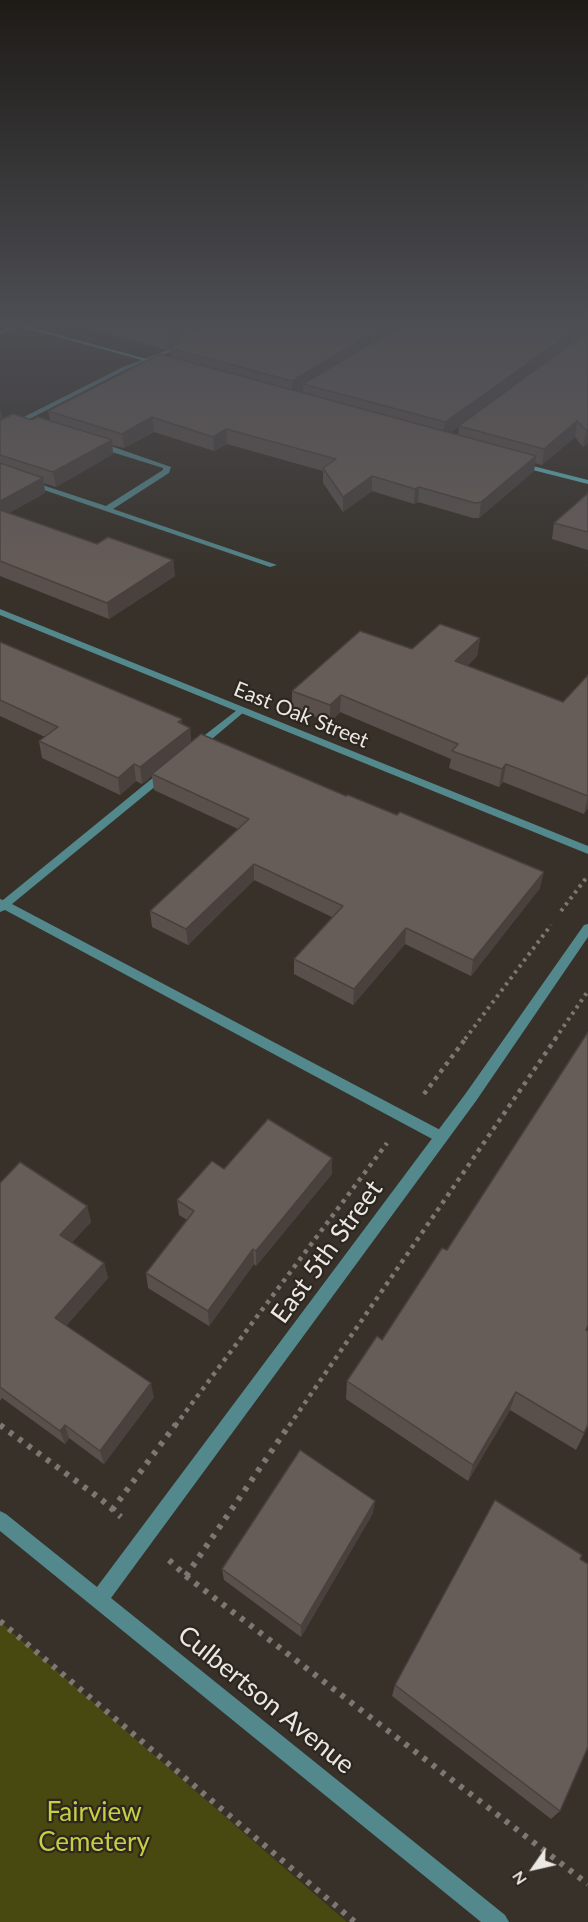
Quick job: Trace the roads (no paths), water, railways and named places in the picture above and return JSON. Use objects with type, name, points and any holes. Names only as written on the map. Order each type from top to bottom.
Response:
[{"type":"main road","points":[[512,461],[588,483]]},
{"type":"street","points":[[0,432],[37,413]]},
{"type":"street","points":[[21,421],[36,425]]},
{"type":"street","points":[[92,442],[166,467],[166,471],[107,509]]},
{"type":"street","points":[[0,473],[273,565]]},
{"type":"street","name":"East Oak Street","points":[[0,612],[588,850]]},
{"type":"street","points":[[187,754],[241,710]]},
{"type":"street","points":[[169,769],[1,905],[441,1137]]},
{"type":"street","name":"East 5th Street","points":[[99,1600],[441,1137],[588,928]]},
{"type":"street","name":"Culbertson Avenue","points":[[0,1520],[498,1922]]},
{"type":"park label","name":"Fairview Cemetery","points":[[94,1828]]}]
